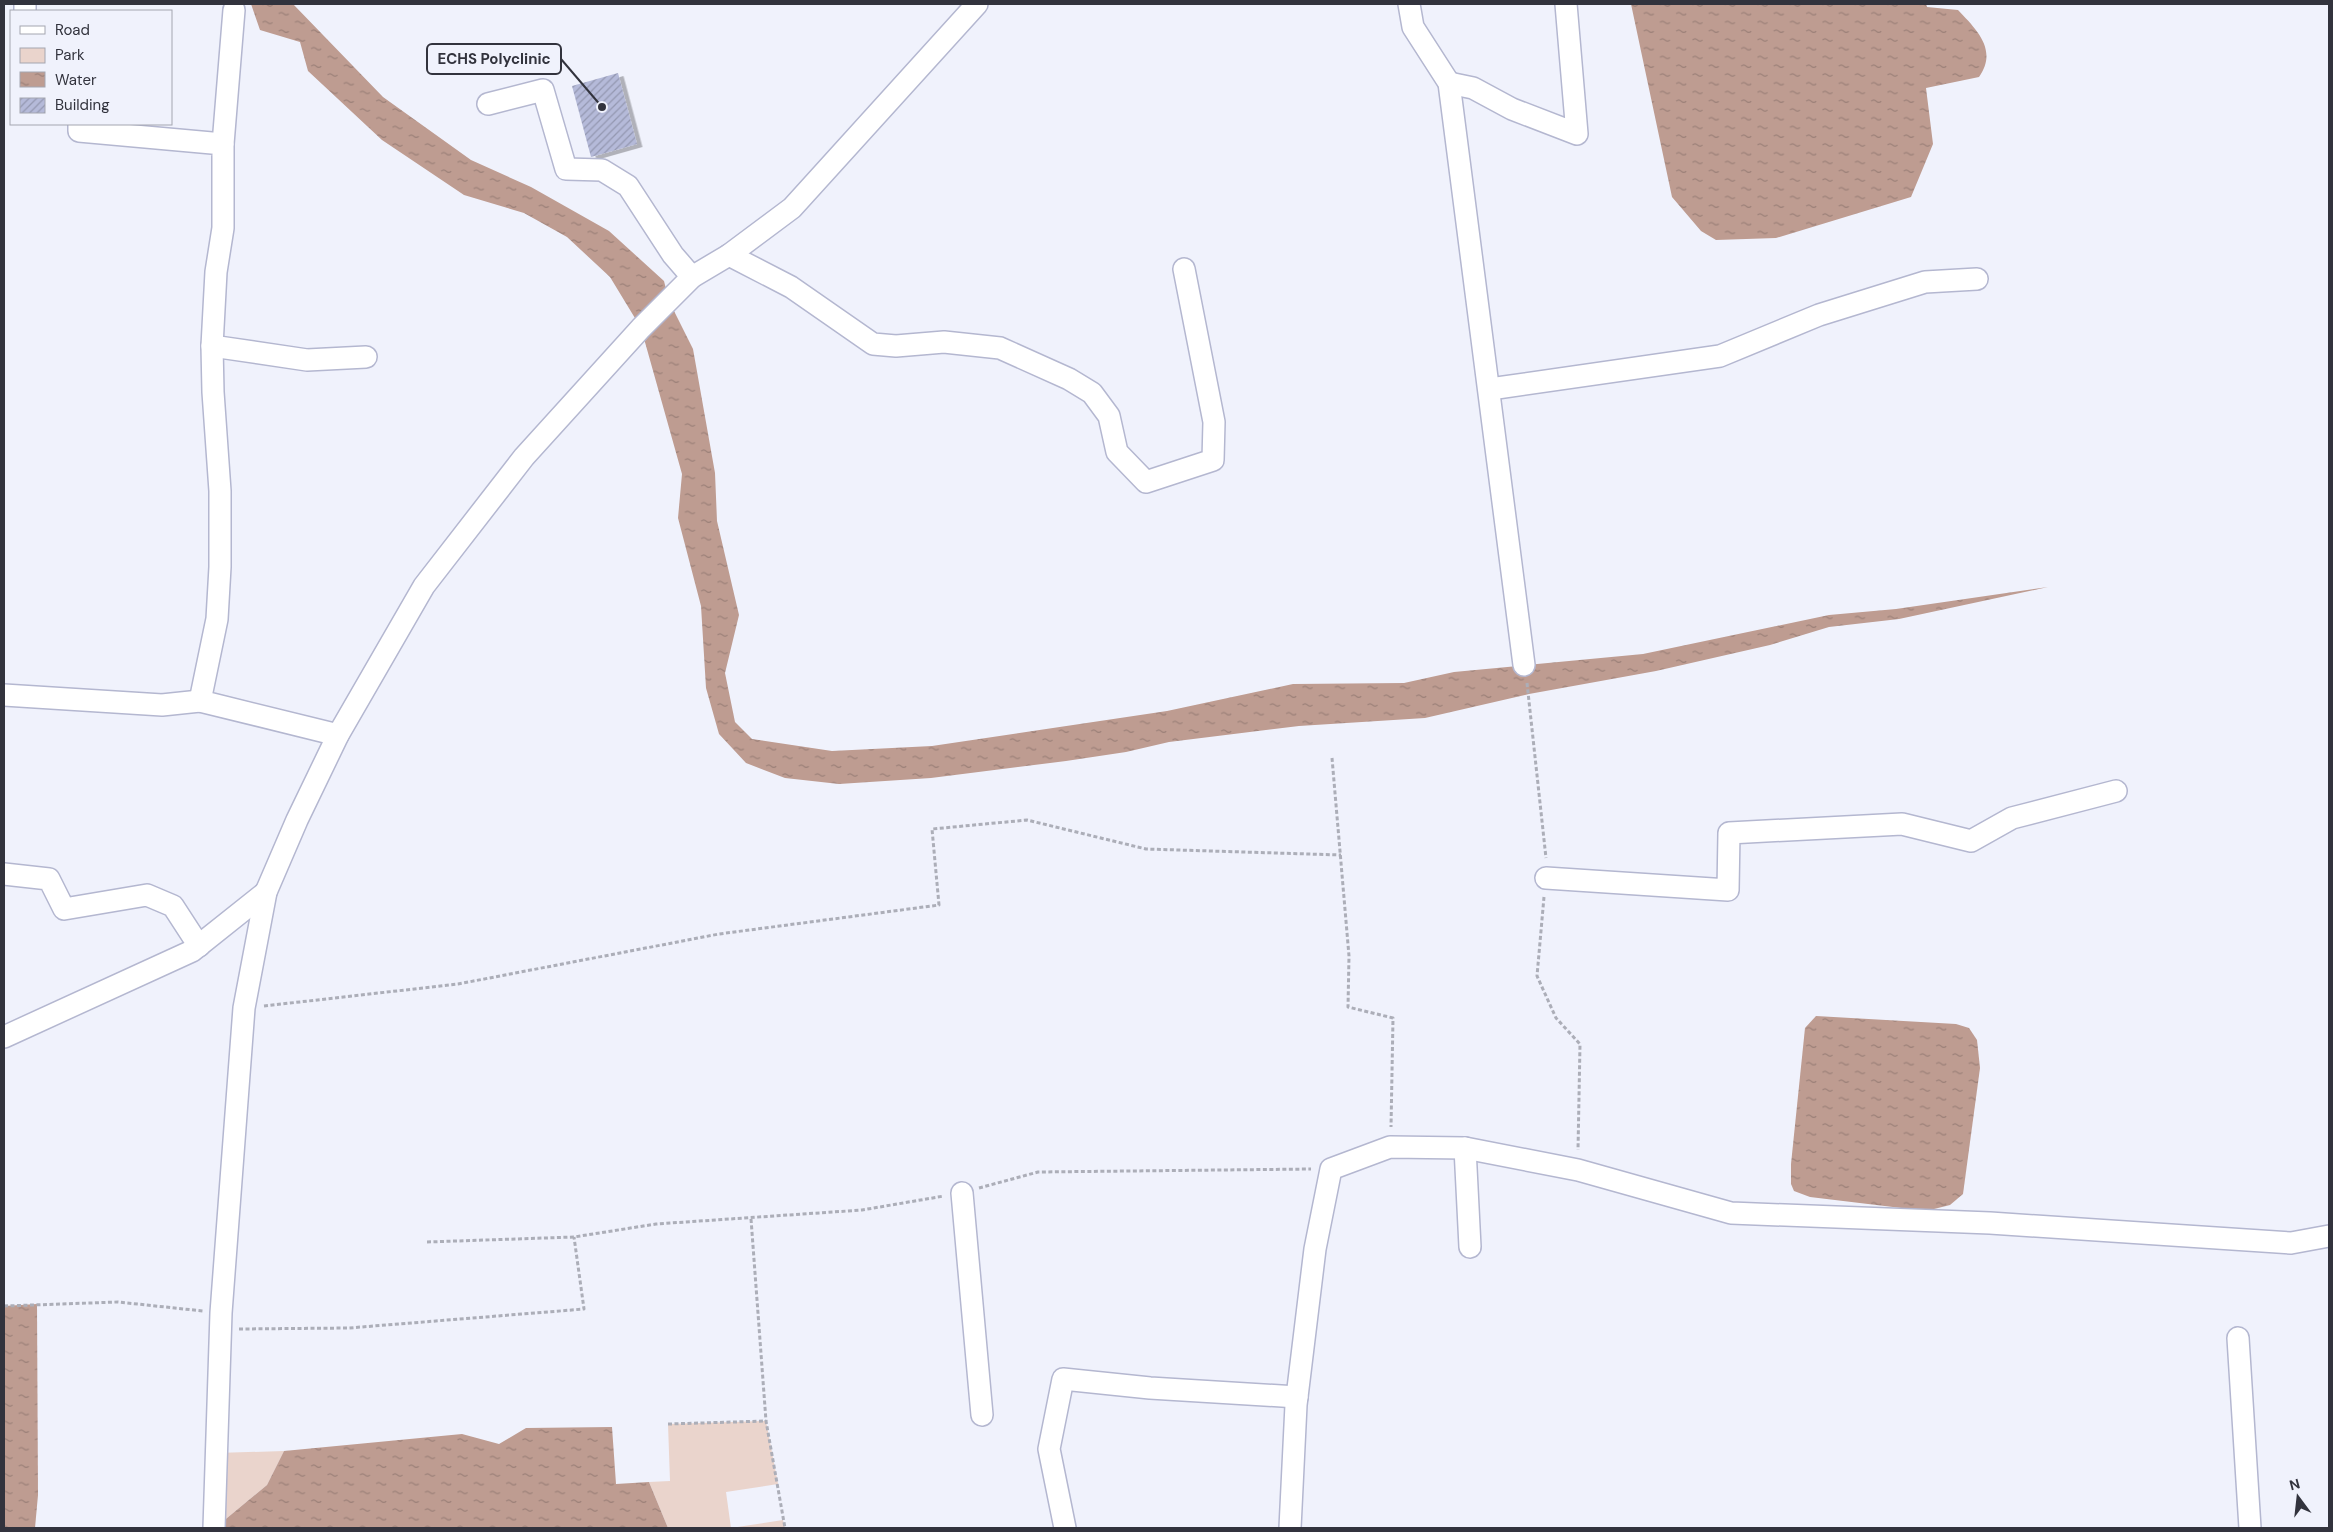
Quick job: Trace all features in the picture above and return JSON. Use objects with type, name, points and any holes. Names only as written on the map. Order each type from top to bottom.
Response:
[{"type":"street","points":[[214,1528],[221,1321],[244,1008],[266,892],[297,820],[338,735],[424,586],[524,458],[642,328],[692,277],[729,255],[792,208],[978,4]]},
{"type":"street","points":[[1409,4],[1414,27],[1449,83],[1490,389],[1524,665]]},
{"type":"street","points":[[1449,83],[1472,88],[1512,109],[1577,134],[1566,4]]},
{"type":"street","points":[[200,701],[217,619],[220,567],[220,491],[213,392],[212,346],[216,272],[223,228],[223,144],[234,10]]},
{"type":"street","points":[[488,104],[543,90],[566,168],[602,170],[628,186],[668,247],[692,277]]},
{"type":"street","points":[[79,125],[79,131],[223,144]]},
{"type":"street","points":[[729,255],[791,287],[873,344],[896,346],[944,342],[1000,348],[1069,379],[1092,393],[1109,416],[1117,452],[1146,482],[1213,460],[1214,422],[1184,269]]},
{"type":"street","points":[[1490,389],[1720,356],[1819,315],[1925,282],[1976,279]]},
{"type":"street","points":[[212,346],[306,360],[366,357]]},
{"type":"street","points":[[4,695],[162,706],[200,701],[338,735]]},
{"type":"street","points":[[1546,878],[1728,890],[1729,833],[1902,824],[1971,841],[2012,818],[2116,791]]},
{"type":"street","points":[[4,874],[49,879],[64,909],[147,895],[173,906],[199,946]]},
{"type":"street","points":[[4,1037],[199,946],[266,892]]},
{"type":"street","points":[[1290,1528],[1297,1397],[1314,1258],[1332,1168],[1390,1148],[1465,1148],[1578,1170],[1731,1214],[1990,1223],[2291,1243],[2329,1236]]},
{"type":"street","points":[[1465,1148],[1470,1248]]},
{"type":"street","points":[[962,1193],[982,1415]]},
{"type":"street","points":[[2238,1338],[2250,1528]]},
{"type":"street","points":[[1065,1528],[1050,1449],[1063,1379],[1150,1388],[1297,1397]]},
{"type":"path","points":[[1332,758],[1349,956],[1348,1008],[1393,1018],[1390,1148]]},
{"type":"path","points":[[244,1008],[458,984],[719,934],[939,904],[932,829],[1027,820],[1146,849],[1341,855]]},
{"type":"path","points":[[1578,1170],[1580,1044]]},
{"type":"path","points":[[427,1242],[574,1238],[656,1224],[862,1210],[962,1193],[1038,1172],[1332,1168]]},
{"type":"path","points":[[751,1219],[766,1421],[785,1528]]},
{"type":"path","points":[[4,1306],[118,1302],[221,1321],[349,1328],[584,1309],[574,1238]]},
{"type":"path","points":[[668,1424],[766,1421]]},
{"type":"green space","points":[[766,1421],[778,1484],[726,1492],[731,1528],[668,1528],[649,1482],[670,1481],[668,1424]]},
{"type":"green space","points":[[284,1451],[267,1485],[215,1528],[216,1453]]},
{"type":"green space","points":[[783,1520],[785,1528],[731,1528]]},
{"type":"water","points":[[251,4],[293,4],[383,97],[471,160],[531,187],[609,231],[664,281],[669,301],[693,349],[715,473],[717,521],[739,615],[725,673],[735,722],[752,739],[832,751],[932,746],[1167,711],[1293,684],[1404,683],[1454,672],[1643,654],[1829,615],[1896,609],[2048,587],[1899,619],[1829,627],[1770,645],[1656,671],[1529,694],[1425,718],[1299,726],[1169,742],[1126,752],[931,778],[839,784],[785,778],[746,763],[719,734],[706,688],[701,606],[678,518],[682,474],[641,328],[610,277],[567,237],[524,213],[464,195],[382,140],[308,71],[300,42],[260,30]]},
{"type":"water","points":[[1631,4],[1926,4],[1927,7],[1958,10],[1983,41],[1986,49],[1986,58],[1979,77],[1926,88],[1933,144],[1911,197],[1776,238],[1716,240],[1701,231],[1672,197]]},
{"type":"water","points":[[1816,1016],[1956,1024],[1969,1028],[1977,1040],[1980,1068],[1963,1194],[1950,1205],[1926,1211],[1810,1197],[1794,1191],[1791,1184],[1791,1164],[1805,1028]]},
{"type":"water","points":[[37,1304],[38,1495],[35,1528],[4,1528],[4,1306]]},
{"type":"water","points":[[612,1427],[616,1484],[649,1482],[668,1528],[215,1528],[267,1485],[284,1451],[462,1434],[499,1444],[526,1428]]},
{"type":"building","points":[[618,73],[637,144],[591,157],[572,86]]},
{"type":"place","name":"ECHS Polyclinic","points":[[602,107]]}]
